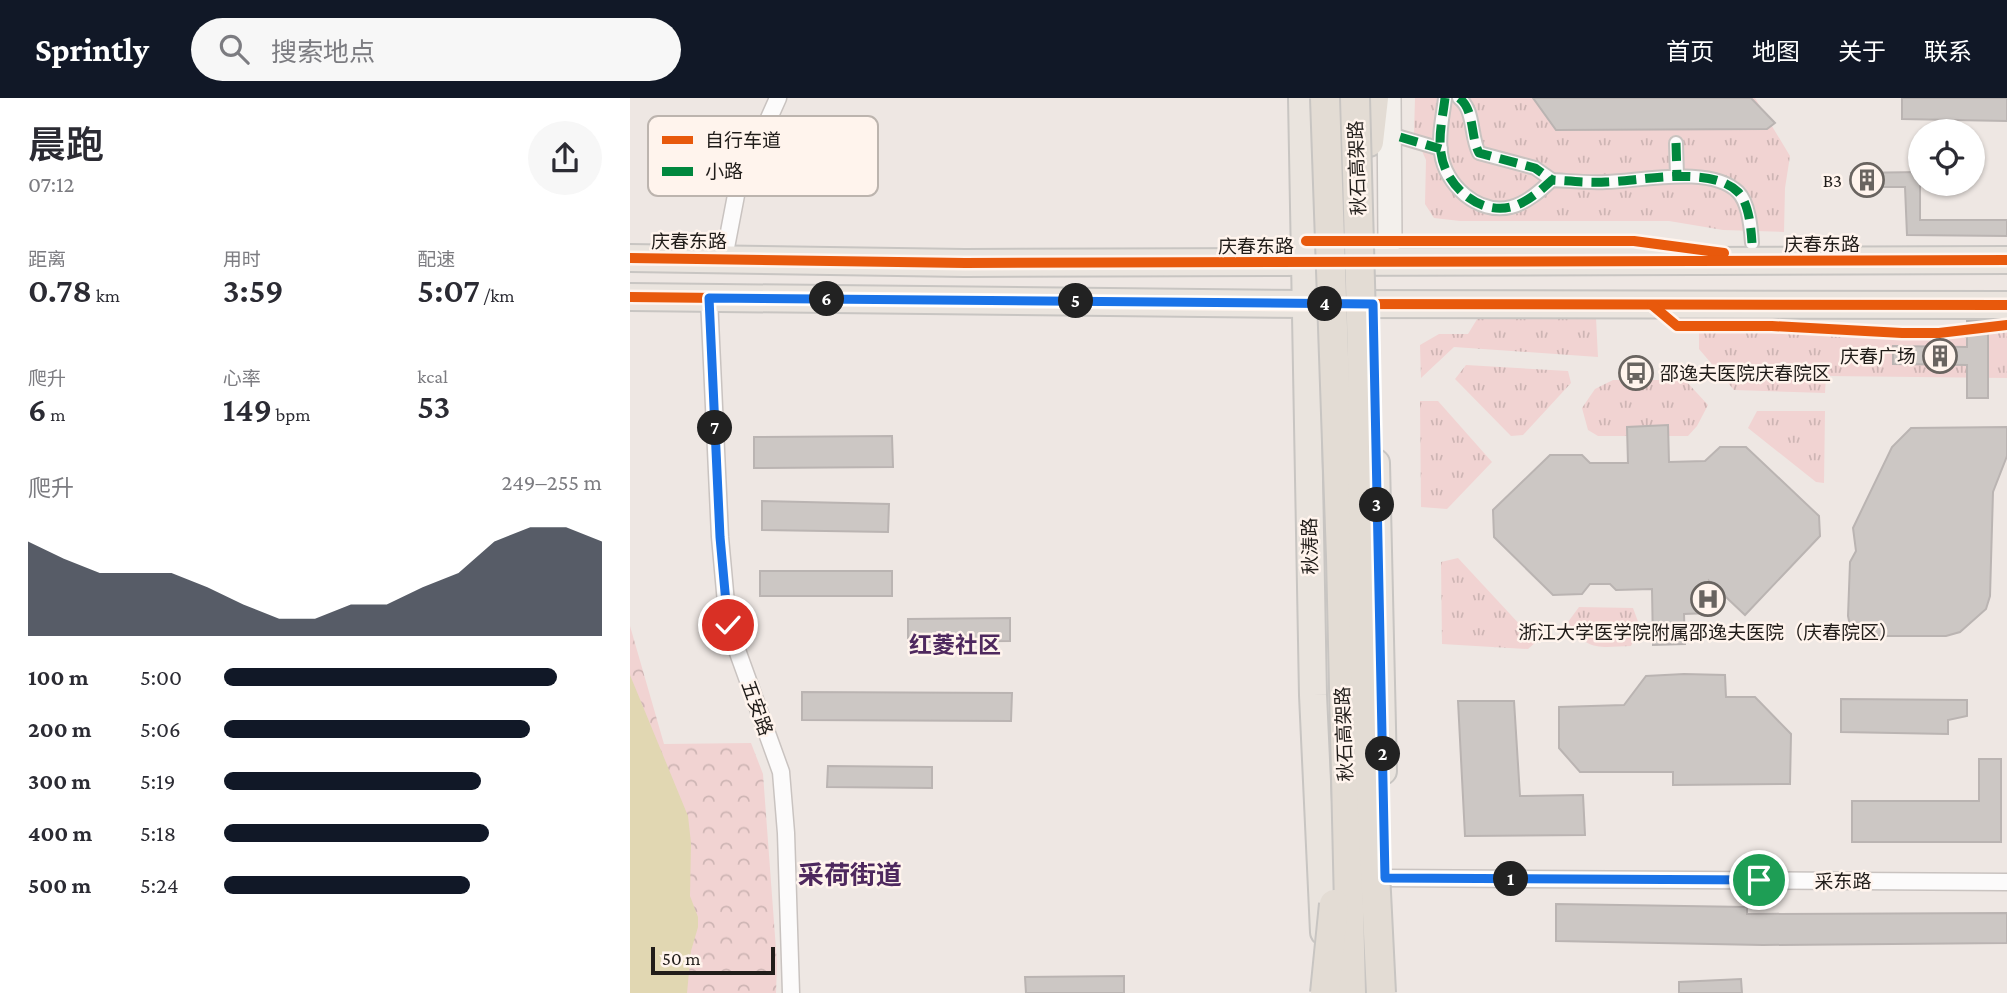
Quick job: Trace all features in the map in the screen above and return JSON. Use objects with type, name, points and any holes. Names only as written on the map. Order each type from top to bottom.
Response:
[{"type":"highway","name":"秋石高架路","points":[[1325,98],[1341,557],[1351,993]]},
{"type":"highway","name":"秋石高架路","points":[[1355,98],[1362,356],[1364,650],[1381,993]]},
{"type":"highway","points":[[1369,142],[1372,98]]},
{"type":"highway","points":[[1326,993],[1346,793]]},
{"type":"main road","name":"秋涛路","points":[[1303,98],[1313,695],[1326,993]]},
{"type":"main road","points":[[1372,263],[1390,241],[1389,98]]},
{"type":"main road","points":[[1369,142],[1385,878],[1390,993]]},
{"type":"main road","name":"庆春东路","points":[[630,258],[1307,264],[2007,260]]},
{"type":"main road","points":[[630,297],[1306,304],[2007,305]]},
{"type":"street","points":[[770,116],[778,98]]},
{"type":"street","points":[[1445,98],[1440,149],[1444,166],[1455,187],[1469,199],[1485,206],[1510,207],[1535,195],[1552,180]]},
{"type":"street","points":[[1459,98],[1463,100],[1470,114],[1472,141],[1479,153],[1535,168],[1552,180],[1605,183],[1677,176],[1716,180],[1738,192],[1750,219],[1752,243]]},
{"type":"street","points":[[1400,137],[1440,149]]},
{"type":"street","points":[[1676,143],[1677,176]]},
{"type":"street","points":[[724,258],[736,196]]},
{"type":"street","name":"五安路","points":[[709,298],[720,537],[728,625],[781,772],[790,993]]},
{"type":"street","name":"采东路","points":[[1385,878],[2007,882]]},
{"type":"green space","points":[[1415,98],[1755,98],[1790,156],[1785,188],[1784,232],[1723,230],[1669,221],[1460,221],[1434,218],[1425,204],[1426,160],[1414,133]]},
{"type":"green space","points":[[1479,316],[1596,318],[1598,357],[1454,347],[1421,378],[1420,345],[1439,334],[1468,334]]},
{"type":"green space","points":[[2007,332],[2007,378],[1826,376],[1825,393],[1734,390],[1699,349],[1699,333]]},
{"type":"green space","points":[[1466,365],[1568,371],[1571,383],[1523,435],[1511,436],[1455,379]]},
{"type":"green space","points":[[1613,380],[1685,380],[1708,405],[1697,426],[1688,436],[1598,436],[1588,430],[1582,408],[1595,389]]},
{"type":"green space","points":[[1420,401],[1438,401],[1492,462],[1447,509],[1421,507]]},
{"type":"green space","points":[[1757,411],[1825,411],[1824,483],[1816,482],[1748,428]]},
{"type":"green space","points":[[1458,558],[1536,642],[1528,649],[1442,644],[1441,562]]},
{"type":"green space","points":[[1579,607],[1633,608],[1640,627],[1631,646],[1602,647],[1581,639],[1568,622]]},
{"type":"green space","points":[[630,626],[664,744],[751,743],[763,774],[777,963],[776,993],[630,993]]},
{"type":"shaded area","points":[[630,675],[688,816],[691,843],[690,896],[698,917],[698,927],[691,951],[687,993],[630,993]]},
{"type":"building","points":[[1533,98],[1751,98],[1775,123],[1767,129],[1556,130]]},
{"type":"building","points":[[1902,98],[2007,98],[2007,121],[1902,119]]},
{"type":"building","points":[[1908,172],[1908,196],[1920,196],[1920,220],[2007,220],[2007,236],[1907,235],[1905,187],[1852,187],[1851,173]]},
{"type":"building","name":"庆春广场","points":[[1967,321],[2007,321],[2007,330],[1988,329],[1988,398],[1967,398],[1967,365],[1893,364],[1893,346],[1967,347]]},
{"type":"building","points":[[1668,425],[1669,462],[1705,461],[1720,447],[1746,447],[1819,516],[1820,536],[1745,615],[1709,581],[1710,613],[1684,614],[1685,644],[1653,645],[1652,589],[1616,590],[1610,584],[1590,584],[1582,594],[1553,595],[1494,537],[1493,510],[1550,455],[1582,455],[1590,463],[1628,463],[1627,427]]},
{"type":"building","points":[[2007,427],[2007,456],[1993,492],[1990,596],[1986,609],[1960,632],[1946,636],[1858,636],[1851,631],[1848,616],[1850,562],[1856,551],[1853,528],[1892,447],[1911,428]]},
{"type":"building","points":[[892,436],[893,467],[754,468],[754,437]]},
{"type":"building","points":[[762,501],[889,504],[888,532],[762,530]]},
{"type":"building","points":[[760,571],[892,571],[892,596],[760,596]]},
{"type":"building","points":[[1010,618],[1010,641],[908,642],[908,619]]},
{"type":"building","points":[[1725,675],[1726,697],[1755,697],[1791,734],[1790,784],[1673,785],[1673,772],[1580,772],[1559,748],[1559,707],[1624,705],[1646,676]]},
{"type":"building","points":[[802,692],[1012,693],[1011,721],[802,720]]},
{"type":"building","points":[[1841,699],[1967,700],[1967,716],[1948,720],[1948,734],[1841,732]]},
{"type":"building","points":[[1458,701],[1514,701],[1520,796],[1583,795],[1585,835],[1465,836]]},
{"type":"building","points":[[1979,759],[2001,759],[2001,842],[1852,842],[1852,801],[1979,801]]},
{"type":"building","points":[[828,766],[932,767],[932,788],[827,787]]},
{"type":"building","points":[[1556,904],[1747,907],[1747,914],[2007,913],[2007,943],[1763,945],[1556,941]]},
{"type":"building","points":[[1124,976],[1124,993],[1026,993],[1025,977]]},
{"type":"building","points":[[1741,979],[1742,993],[1679,993],[1679,982]]},
{"type":"marked path","points":[[1445,98],[1440,139],[1444,165],[1456,186],[1475,202],[1499,208],[1511,207],[1528,199],[1552,180],[1600,182],[1675,176],[1711,179],[1726,184],[1742,197],[1749,216],[1752,243]]},
{"type":"marked path","points":[[1459,98],[1468,109],[1479,153],[1535,168],[1552,180]]},
{"type":"marked path","points":[[1400,137],[1441,149]]},
{"type":"marked path","points":[[1676,143],[1677,176]]},
{"type":"cycle path","points":[[1306,241],[1634,241],[1724,253]]},
{"type":"cycle path","points":[[630,258],[965,263],[2007,260]]},
{"type":"cycle path","points":[[630,297],[1306,304],[2007,305]]},
{"type":"cycle path","points":[[1652,305],[1677,326],[1772,326],[1939,333],[2007,325]]},
{"type":"place","name":"B3","points":[[1867,180]]},
{"type":"place","name":"庆春广场","points":[[1940,356]]},
{"type":"place","name":"邵逸夫医院庆春院区","points":[[1636,373]]},
{"type":"place","name":"浙江大学医学院附属邵逸夫医院（庆春院区）","points":[[1708,599]]},
{"type":"district","name":"红菱社区","points":[[955,645]]},
{"type":"district","name":"采荷街道","points":[[850,875]]},
{"type":"route","points":[[728,625],[720,537],[709,298],[1373,304],[1385,878],[1759,880]]}]
